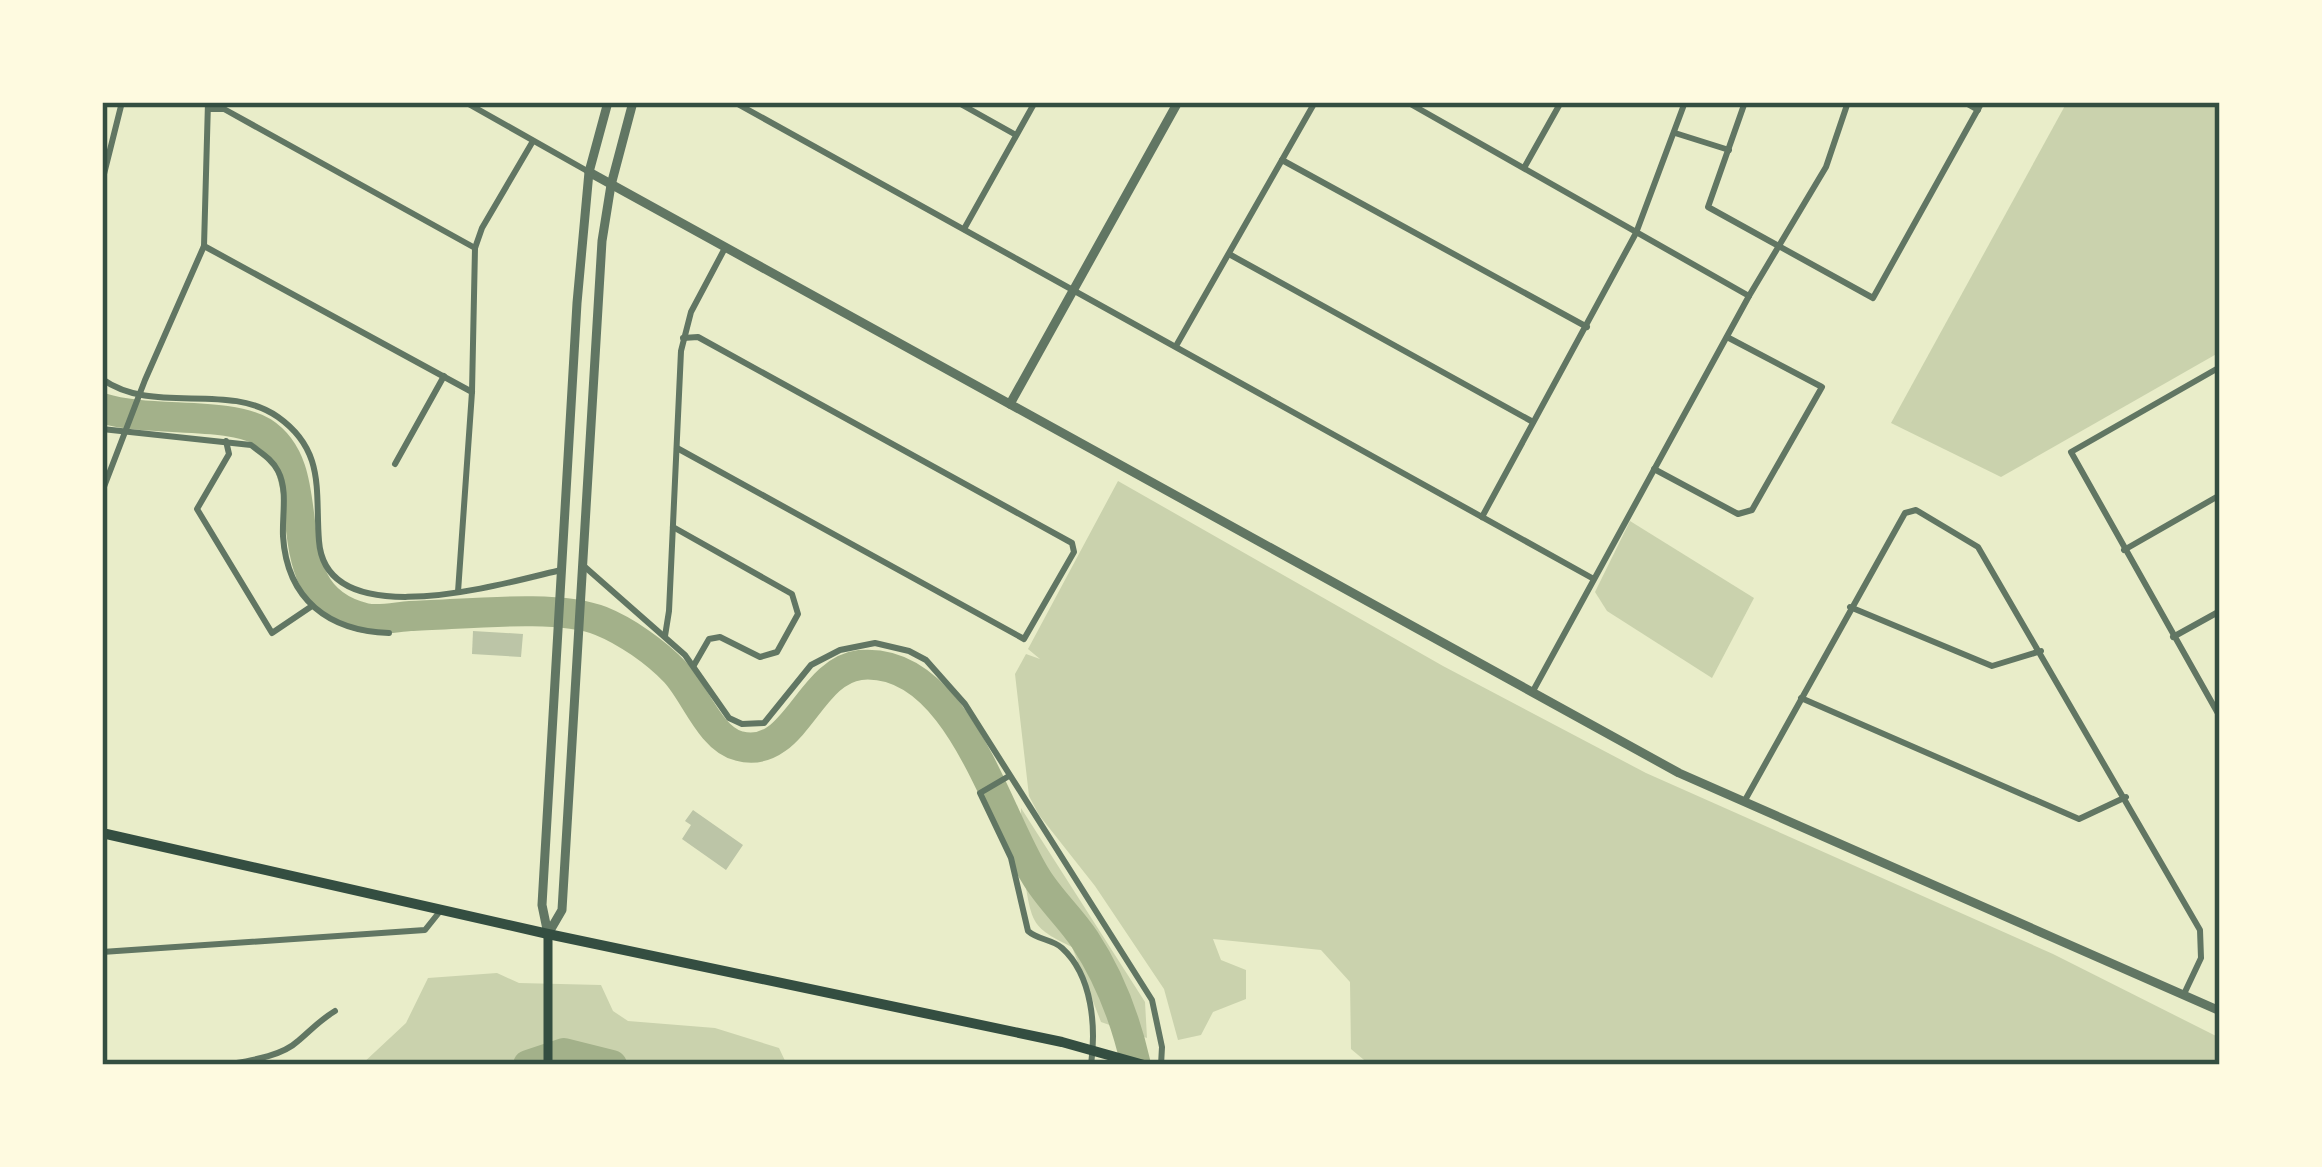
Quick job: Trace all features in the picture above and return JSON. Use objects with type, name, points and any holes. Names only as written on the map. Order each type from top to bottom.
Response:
[{"type":"main road","points":[[102,833],[1144,1065]]},
{"type":"main road","points":[[548,934],[548,1065]]},
{"type":"street","points":[[102,182],[122,102]]},
{"type":"street","points":[[548,934],[542,905],[589,172],[608,102]]},
{"type":"street","points":[[548,934],[562,910],[602,241],[633,102]]},
{"type":"street","points":[[734,102],[1592,578]]},
{"type":"street","points":[[957,102],[1016,135]]},
{"type":"street","points":[[964,230],[1035,102]]},
{"type":"street","points":[[1010,404],[1178,102]]},
{"type":"street","points":[[1176,346],[1316,102]]},
{"type":"street","points":[[1407,102],[1749,296]]},
{"type":"street","points":[[1434,116],[1442,102]]},
{"type":"street","points":[[1524,168],[1561,102]]},
{"type":"street","points":[[1482,517],[1636,232],[1685,102]]},
{"type":"street","points":[[1745,102],[1708,208],[1873,298],[1980,106],[1964,102]]},
{"type":"street","points":[[1532,693],[1749,296],[1826,167],[1848,102]]},
{"type":"street","points":[[468,103],[1679,773],[2220,1011]]},
{"type":"street","points":[[102,492],[204,246],[208,106],[224,109],[475,248]]},
{"type":"street","points":[[1674,133],[1729,150]]},
{"type":"street","points":[[458,592],[472,392],[475,248],[533,141]]},
{"type":"street","points":[[1282,160],[1587,327]]},
{"type":"street","points":[[204,246],[472,392]]},
{"type":"street","points":[[665,636],[683,338],[691,312],[726,247]]},
{"type":"street","points":[[1229,254],[1533,422]]},
{"type":"street","points":[[677,448],[1024,639],[1074,552],[1072,543],[902,448],[698,337],[683,338]]},
{"type":"street","points":[[1654,469],[1738,514],[1752,510],[1822,387],[1727,337]]},
{"type":"street","points":[[2220,367],[2072,452],[2220,717]]},
{"type":"street","points":[[395,464],[444,376]]},
{"type":"street","points":[[102,379],[139,400],[232,402],[279,418],[311,456],[318,477],[318,545],[329,570],[343,585],[367,596],[458,592],[561,570]]},
{"type":"street","points":[[102,429],[251,445],[277,469],[283,483],[285,552],[312,606],[351,630],[389,633]]},
{"type":"street","points":[[226,441],[229,454],[197,508],[272,633],[312,606]]},
{"type":"street","points":[[2124,550],[2220,495]]},
{"type":"street","points":[[1744,802],[1905,513],[1916,510],[1978,547],[2126,797],[2203,939],[2201,958],[2184,996]]},
{"type":"street","points":[[673,527],[792,594],[798,614],[777,652],[760,657],[719,637],[709,640],[694,665]]},
{"type":"street","points":[[582,565],[694,665],[729,718],[764,723],[811,665],[840,650],[875,643],[909,651],[943,675],[1152,1000],[1161,1065]]},
{"type":"street","points":[[1850,607],[1992,667],[2041,651]]},
{"type":"street","points":[[2173,637],[2220,611]]},
{"type":"street","points":[[1801,698],[2079,819],[2126,797]]},
{"type":"street","points":[[1008,776],[980,793],[1011,858],[1023,921],[1036,938],[1062,948],[1076,967],[1096,1032],[1090,1065]]},
{"type":"street","points":[[102,952],[425,930],[440,910]]},
{"type":"street","points":[[225,1065],[257,1059],[297,1043],[308,1028],[335,1011]]},
{"type":"green space","points":[[2067,102],[2220,102],[2220,352],[2001,477],[1891,423]]},
{"type":"green space","points":[[1118,481],[1443,666],[1646,773],[2053,954],[2220,1038],[2220,1065],[1370,1065],[1351,1049],[1350,982],[1321,950],[1213,939],[1221,960],[1246,970],[1246,999],[1213,1012],[1201,1035],[1178,1040],[1164,989],[1029,796],[1015,674],[1026,654],[1040,659],[1028,649]]},
{"type":"green space","points":[[1630,521],[1754,598],[1712,678],[1607,611],[1595,592]]},
{"type":"green space","points":[[1021,808],[1145,1002],[1147,1038],[1101,1022],[1072,947],[1036,923],[1025,882],[1044,867],[1021,822]]},
{"type":"green space","points":[[497,973],[519,983],[601,985],[613,1011],[628,1021],[715,1028],[779,1048],[787,1065],[361,1065],[406,1023],[428,978]]},
{"type":"building","points":[[473,631],[523,634],[521,657],[472,654]]},
{"type":"building","points":[[693,810],[743,845],[726,870],[682,839]]},
{"type":"waterway","points":[[102,408],[230,422],[263,432],[282,451],[292,476],[306,560],[316,585],[335,605],[370,619],[534,611],[601,621],[667,664],[711,725],[739,746],[758,747],[774,741],[842,671],[860,665],[893,669],[922,685],[969,742],[1035,875],[1094,954],[1116,1000],[1136,1065]]},
{"type":"waterway","points":[[528,1065],[564,1053],[612,1065]]}]
